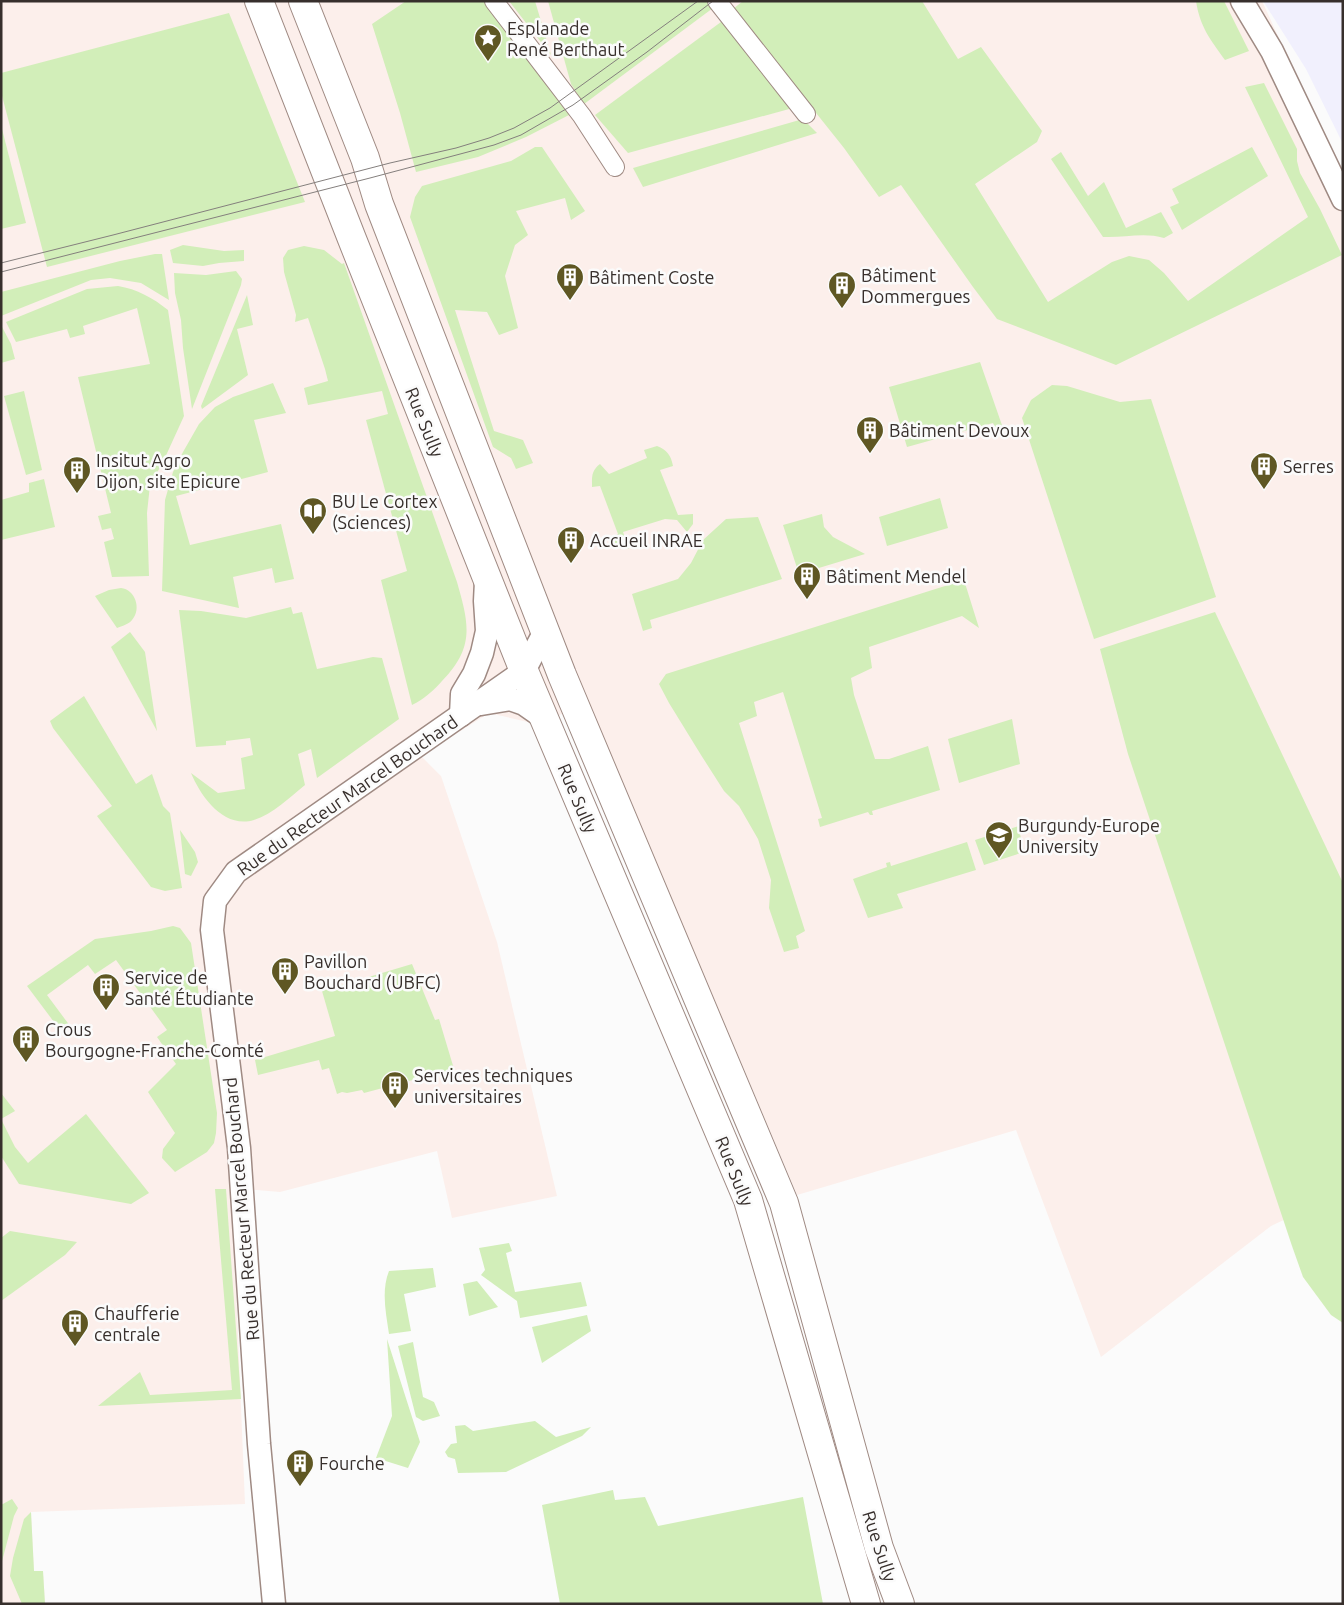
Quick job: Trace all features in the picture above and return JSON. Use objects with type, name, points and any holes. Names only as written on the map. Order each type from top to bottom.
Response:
[{"type":"main road","name":"Rue Sully","points":[[259,1],[524,671],[748,1200],[866,1604]]},
{"type":"main road","name":"Rue Sully","points":[[303,1],[365,158],[377,200],[545,631],[784,1203],[879,1548],[900,1604]]},
{"type":"street","points":[[494,1],[582,116],[615,167]]},
{"type":"street","points":[[717,1],[806,114]]},
{"type":"street","points":[[1242,1],[1272,52],[1343,200]]},
{"type":"street","points":[[486,577],[487,631],[482,653],[474,674],[462,694],[468,710],[510,699],[524,704],[544,718]]},
{"type":"street","points":[[524,671],[545,631]]},
{"type":"street","name":"Rue du Recteur Marcel Bouchard","points":[[274,1604],[260,1451],[238,1148],[212,930],[215,901],[236,872],[524,671]]},
{"type":"shaded area","name":"Burgundy-Europe University","points":[[1,1],[1262,1],[1343,177],[1343,1192],[1271,1226],[1101,1357],[1016,1130],[797,1195],[588,700],[541,725],[489,713],[421,756],[441,776],[497,942],[557,1196],[452,1218],[437,1151],[280,1192],[232,1188],[245,1504],[31,1512],[34,1571],[43,1571],[45,1604],[1,1604]]},
{"type":"shaded area","points":[[1263,1],[1343,1],[1343,144],[1306,69]]},
{"type":"green space","points":[[406,1],[484,1],[571,114],[526,137],[478,157],[416,172],[372,24]]},
{"type":"green space","points":[[509,1],[535,1],[551,55]]},
{"type":"green space","points":[[548,1],[708,1],[713,8],[584,104],[571,84]]},
{"type":"green space","points":[[743,1],[922,1],[958,59],[981,47],[1042,131],[1037,142],[975,184],[1048,302],[1112,262],[1129,256],[1149,260],[1164,273],[1188,301],[1308,217],[1245,87],[1264,83],[1297,149],[1300,173],[1342,255],[1116,365],[997,319],[901,185],[879,197],[844,148],[733,9]]},
{"type":"green space","points":[[1196,1],[1224,1],[1249,51],[1225,60],[1203,26]]},
{"type":"green space","points":[[229,13],[305,202],[47,267],[1,92],[1,73]]},
{"type":"green space","points":[[725,19],[800,106],[628,153],[595,115]]},
{"type":"green space","points":[[803,119],[817,133],[643,187],[633,168]]},
{"type":"green space","points":[[1,125],[26,223],[1,229]]},
{"type":"green space","points":[[535,147],[542,147],[585,211],[571,220],[565,198],[516,211],[528,235],[515,245],[505,276],[518,328],[499,335],[487,312],[455,310],[494,431],[523,440],[533,463],[516,469],[511,458],[493,447],[410,217],[415,197],[422,186],[511,161]]},
{"type":"green space","points":[[1252,147],[1268,176],[1182,230],[1170,207],[1179,203],[1172,189]]},
{"type":"green space","points":[[1061,152],[1088,196],[1104,182],[1126,228],[1161,212],[1173,233],[1164,238],[1141,235],[1103,237],[1051,159]]},
{"type":"green space","points":[[183,245],[224,251],[244,250],[244,261],[203,266],[173,263],[170,250]]},
{"type":"green space","points":[[304,246],[324,250],[342,264],[344,263],[457,582],[464,610],[466,634],[460,657],[453,669],[435,688],[412,705],[381,580],[407,571],[366,420],[388,414],[382,391],[308,405],[304,388],[328,381],[308,318],[295,322],[296,315],[284,272],[283,258],[288,250]]},
{"type":"green space","points":[[162,254],[169,300],[141,283],[110,278],[91,280],[1,316],[1,292],[120,261]]},
{"type":"green space","points":[[236,271],[242,279],[241,285],[192,409],[181,320],[175,293],[174,273],[206,275]]},
{"type":"green space","points":[[118,286],[132,289],[168,310],[184,416],[150,485],[147,513],[149,576],[112,577],[104,542],[114,539],[111,528],[102,530],[98,516],[111,513],[78,377],[150,364],[137,308],[83,326],[85,334],[70,338],[67,329],[16,342],[6,322],[87,289]]},
{"type":"green space","points":[[247,295],[253,325],[237,329],[248,375],[202,409],[201,406]]},
{"type":"green space","points":[[1,325],[11,344],[15,359],[1,363]]},
{"type":"green space","points":[[980,362],[1004,431],[999,437],[993,423],[907,447],[889,387]]},
{"type":"green space","points":[[273,383],[286,413],[254,420],[268,472],[176,496],[190,545],[281,524],[294,579],[275,583],[272,568],[233,577],[239,608],[162,591],[165,500],[173,472],[183,452],[199,424],[215,407],[233,397]]},
{"type":"green space","points":[[1052,385],[1067,386],[1120,402],[1151,399],[1216,597],[1094,639],[1022,418],[1031,400]]},
{"type":"green space","points":[[24,391],[42,470],[26,475],[4,396]]},
{"type":"green space","points":[[657,446],[668,453],[672,462],[673,466],[660,470],[678,515],[693,514],[693,524],[687,532],[677,520],[665,519],[623,532],[629,549],[620,547],[611,539],[618,534],[600,486],[592,487],[592,477],[600,464],[609,474],[647,458],[644,450]]},
{"type":"green space","points":[[44,479],[55,527],[1,540],[1,500],[29,492],[29,483]]},
{"type":"green space","points":[[940,498],[948,528],[887,546],[879,517]]},
{"type":"green space","points":[[822,514],[824,527],[833,537],[865,554],[799,574],[783,525]]},
{"type":"green space","points":[[758,517],[782,579],[650,620],[652,628],[643,631],[632,594],[678,579],[691,563],[703,540],[726,519]]},
{"type":"green space","points":[[964,580],[979,628],[962,616],[869,647],[872,668],[851,678],[854,695],[875,759],[889,759],[928,746],[940,790],[872,811],[873,815],[870,815],[868,812],[820,827],[818,819],[822,818],[783,692],[754,702],[757,716],[739,723],[805,931],[796,936],[799,948],[784,952],[769,908],[771,880],[758,839],[739,806],[724,791],[701,755],[659,684],[666,674]]},
{"type":"green space","points":[[121,588],[130,592],[137,605],[135,616],[131,621],[117,628],[95,596],[109,590]]},
{"type":"green space","points":[[291,607],[293,614],[302,612],[317,669],[373,657],[382,658],[399,719],[317,778],[311,749],[298,754],[305,785],[268,814],[243,822],[233,820],[215,809],[207,801],[191,773],[218,793],[245,789],[241,758],[253,755],[250,738],[226,741],[226,745],[196,747],[179,610],[201,611],[246,618]]},
{"type":"green space","points":[[1215,612],[1343,883],[1343,1323],[1331,1315],[1303,1277],[1128,754],[1100,649]]},
{"type":"green space","points":[[130,632],[145,652],[157,731],[111,647]]},
{"type":"green space","points":[[84,696],[136,784],[152,774],[163,806],[170,813],[182,888],[165,891],[151,887],[97,816],[112,806],[53,728],[50,721]]},
{"type":"green space","points":[[1012,719],[1020,764],[959,783],[948,739]]},
{"type":"green space","points":[[1025,824],[1020,834],[1024,852],[984,865],[975,840]]},
{"type":"green space","points":[[180,830],[195,852],[198,862],[191,876],[185,874]]},
{"type":"green space","points":[[967,842],[976,870],[897,894],[903,908],[868,918],[853,879],[887,867],[886,863],[890,862],[891,866]]},
{"type":"green space","points":[[173,926],[180,928],[191,943],[217,1113],[214,1143],[207,1152],[175,1172],[162,1158],[163,1149],[175,1133],[148,1092],[176,1064],[157,1037],[167,1030],[116,960],[95,974],[88,965],[47,995],[70,1026],[62,1028],[57,1026],[27,986],[95,939]]},
{"type":"green space","points":[[412,964],[435,1020],[439,1019],[454,1069],[364,1093],[362,1090],[337,1094],[329,1068],[322,1070],[319,1060],[258,1075],[255,1060],[335,1036],[322,991]]},
{"type":"green space","points":[[1,1093],[15,1111],[1,1119]]},
{"type":"green space","points":[[86,1114],[149,1193],[131,1204],[19,1184],[1,1156],[1,1119],[15,1147],[28,1163]]},
{"type":"green space","points":[[215,1189],[226,1189],[241,1399],[98,1406],[140,1372],[150,1395],[232,1390]]},
{"type":"green space","points":[[10,1231],[77,1242],[65,1255],[1,1301],[1,1238]]},
{"type":"green space","points":[[509,1243],[512,1251],[506,1253],[515,1292],[581,1282],[587,1306],[520,1318],[517,1301],[481,1275],[485,1270],[479,1248]]},
{"type":"green space","points":[[433,1268],[436,1287],[404,1294],[411,1331],[389,1334],[385,1286],[389,1271]]},
{"type":"green space","points":[[477,1281],[498,1307],[469,1316],[463,1284]]},
{"type":"green space","points":[[587,1315],[591,1331],[542,1363],[532,1327]]},
{"type":"green space","points":[[387,1339],[420,1442],[408,1468],[376,1458],[392,1416]]},
{"type":"green space","points":[[413,1342],[423,1397],[434,1402],[440,1416],[423,1421],[416,1417],[398,1346]]},
{"type":"green space","points":[[535,1421],[556,1437],[591,1427],[582,1436],[506,1472],[458,1473],[455,1459],[448,1457],[445,1452],[451,1444],[457,1443],[455,1426],[465,1425],[473,1431]]},
{"type":"green space","points":[[613,1490],[615,1500],[645,1497],[658,1526],[803,1497],[823,1604],[560,1604],[542,1505]]},
{"type":"green space","points":[[12,1499],[18,1508],[14,1516],[1,1565],[1,1505]]},
{"type":"green space","points":[[31,1512],[34,1571],[43,1571],[45,1604],[22,1604],[10,1576],[24,1519]]},
{"type":"tram line","points":[[1,263],[489,138],[514,128],[550,108],[698,1]]},
{"type":"tram line","points":[[1,272],[370,178],[494,145],[521,135],[573,105],[647,52],[713,1]]},
{"type":"place","name":"Esplanade René Berthaut","points":[[488,62]]},
{"type":"place","name":"Bâtiment Coste","points":[[570,301]]},
{"type":"place","name":"Bâtiment Dommergues","points":[[842,309]]},
{"type":"place","name":"Bâtiment Devoux","points":[[870,454]]},
{"type":"place","name":"Serres","points":[[1264,490]]},
{"type":"place","name":"Insitut Agro Dijon, site Epicure","points":[[77,494]]},
{"type":"place","name":"BU Le Cortex (Sciences)","points":[[313,535]]},
{"type":"place","name":"Accueil INRAE","points":[[571,564]]},
{"type":"place","name":"Bâtiment Mendel","points":[[807,600]]},
{"type":"place","name":"Burgundy-Europe University","points":[[999,859]]},
{"type":"place","name":"Pavillon Bouchard (UBFC)","points":[[285,995]]},
{"type":"place","name":"Service de Santé Étudiante","points":[[106,1011]]},
{"type":"place","name":"Crous Bourgogne-Franche-Comté","points":[[26,1063]]},
{"type":"place","name":"Services techniques universitaires","points":[[395,1109]]},
{"type":"place","name":"Chaufferie centrale","points":[[75,1347]]},
{"type":"place","name":"Fourche","points":[[300,1487]]}]
